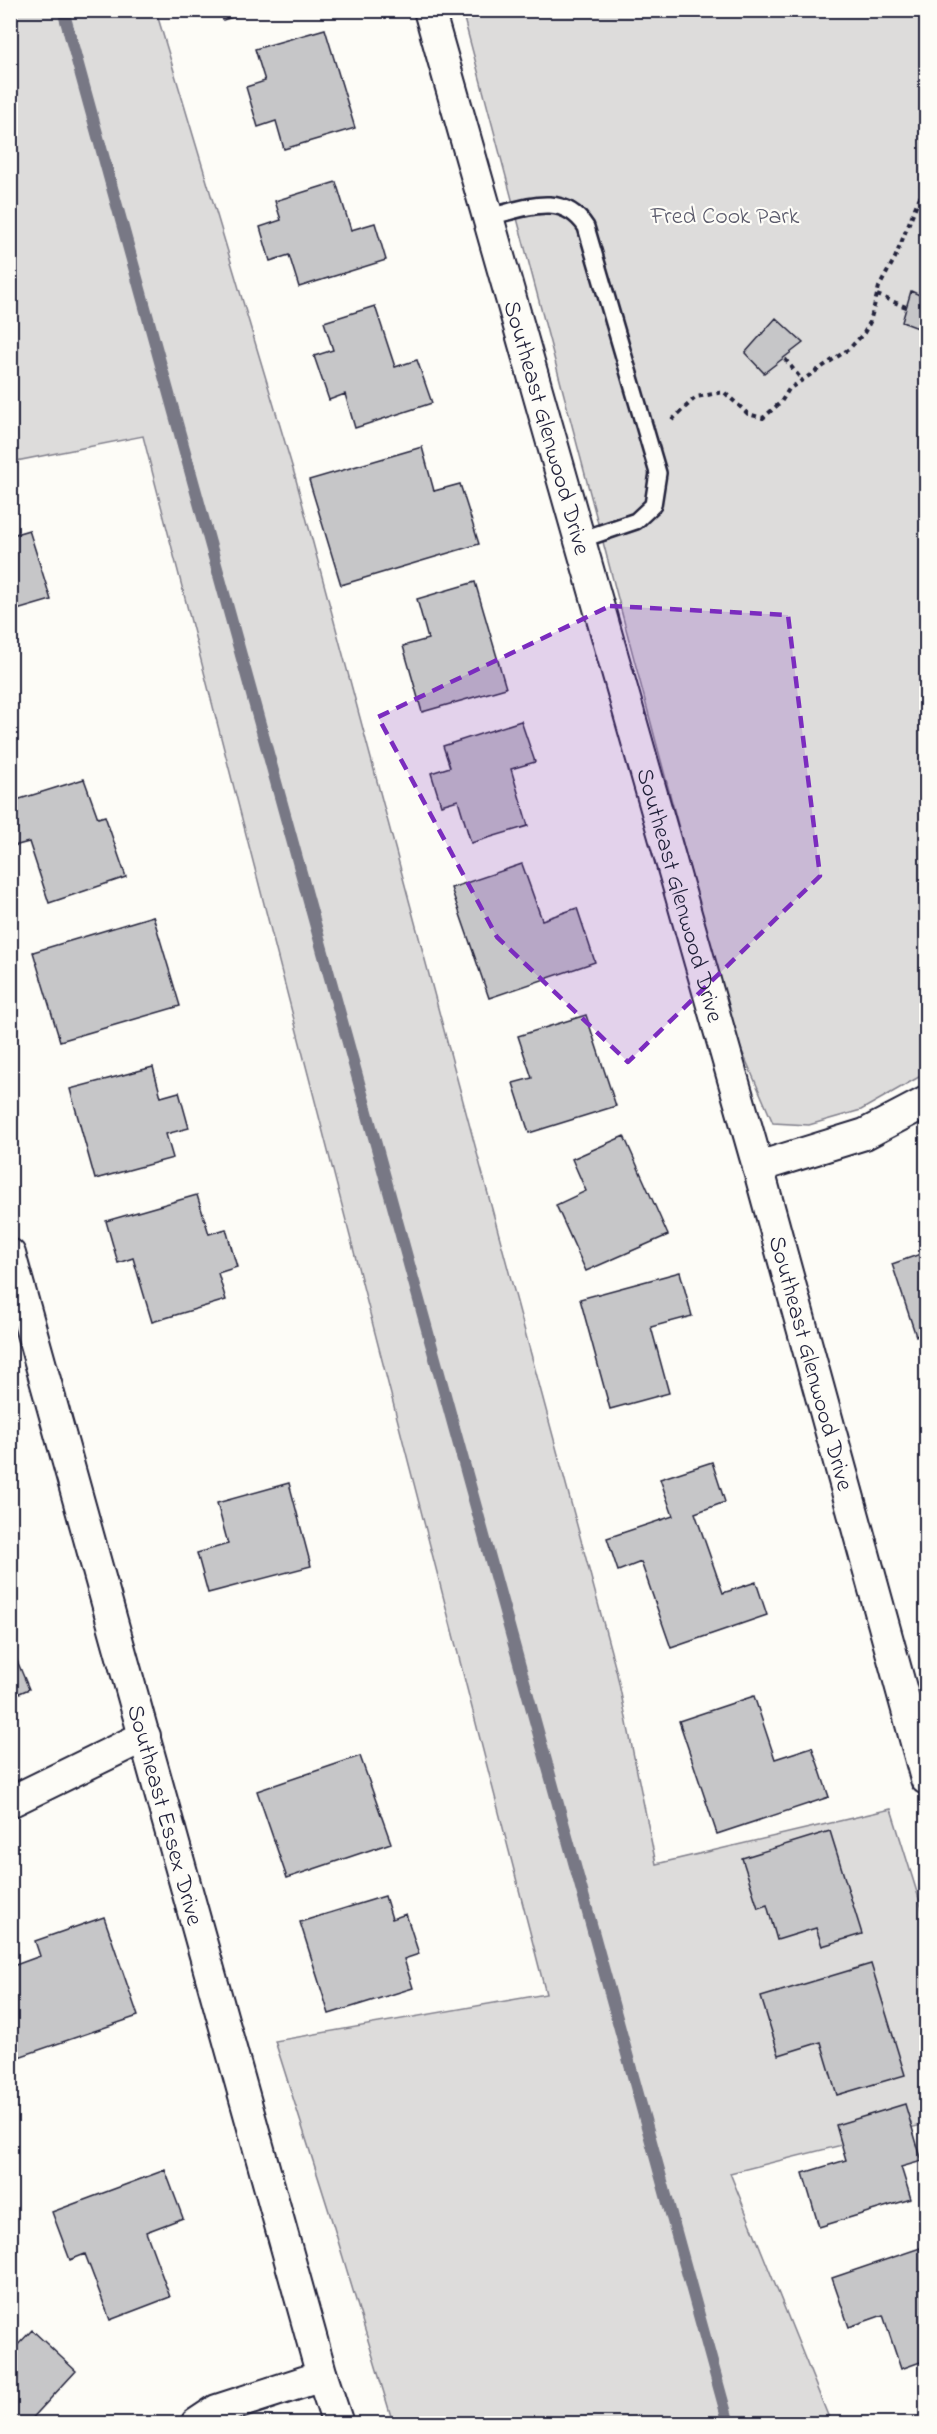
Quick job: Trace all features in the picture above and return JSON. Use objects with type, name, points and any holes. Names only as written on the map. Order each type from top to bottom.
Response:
[{"type":"street","name":"Southeast Glenwood Drive","points":[[429,10],[758,1167],[927,1779]]},
{"type":"street","points":[[758,1167],[865,1134],[927,1102]]},
{"type":"street","name":"Southeast Essex Drive","points":[[10,1254],[322,2376],[338,2424]]},
{"type":"street","points":[[10,1802],[145,1736]]},
{"type":"street","points":[[196,2424],[217,2410],[322,2376]]},
{"type":"lane","points":[[488,218],[544,204],[562,206],[578,214],[586,227],[658,473],[653,505],[636,521],[580,540]]},
{"type":"path","points":[[649,442],[696,397],[724,392],[748,414],[764,418],[781,402],[789,389],[849,349],[864,333],[870,322],[876,295],[927,185]]},
{"type":"path","points":[[876,295],[906,307]]},
{"type":"path","points":[[785,359],[802,380]]},
{"type":"highlighted area","points":[[610,606],[788,615],[820,876],[628,1062],[497,937],[378,717]]},
{"type":"green space","points":[[11,11],[156,11],[295,476],[617,1674],[656,1864],[891,1809],[926,1921],[926,2124],[730,2173],[831,2423],[393,2423],[275,2041],[546,1994],[143,436],[11,462]]},
{"type":"green space","name":"Fred Cook Park","points":[[462,11],[926,11],[926,1073],[861,1110],[809,1125],[773,1123],[732,1028]]},
{"type":"building","points":[[220,10],[256,10],[223,20]]},
{"type":"building","points":[[325,29],[355,128],[284,149],[276,121],[258,127],[246,87],[265,81],[255,49]]},
{"type":"building","points":[[336,182],[351,230],[375,223],[386,260],[299,287],[289,255],[270,261],[260,227],[281,220],[275,201]]},
{"type":"building","points":[[911,291],[926,298],[926,331],[902,322]]},
{"type":"building","points":[[375,306],[395,367],[417,360],[432,403],[355,428],[345,394],[329,400],[314,356],[333,350],[324,322]]},
{"type":"building","points":[[776,318],[803,343],[764,373],[745,353]]},
{"type":"building","points":[[422,447],[434,491],[460,484],[479,544],[341,585],[309,480]]},
{"type":"building","points":[[29,530],[51,600],[10,612],[10,531],[12,535]]},
{"type":"building","points":[[475,582],[506,688],[422,712],[403,646],[428,639],[417,599]]},
{"type":"building","points":[[521,721],[535,762],[511,769],[528,826],[471,843],[458,800],[441,805],[431,773],[450,767],[443,746]]},
{"type":"building","points":[[84,779],[98,818],[105,816],[126,877],[49,903],[29,842],[10,847],[10,802]]},
{"type":"building","points":[[522,864],[542,920],[577,908],[595,962],[489,998],[451,888]]},
{"type":"building","points":[[153,916],[180,1006],[60,1041],[33,952]]},
{"type":"building","points":[[586,1015],[616,1106],[529,1133],[513,1083],[532,1078],[518,1036]]},
{"type":"building","points":[[153,1067],[161,1097],[179,1092],[189,1128],[166,1134],[173,1158],[95,1179],[70,1089]]},
{"type":"building","points":[[624,1136],[668,1235],[586,1271],[556,1205],[586,1191],[572,1159]]},
{"type":"building","points":[[197,1195],[209,1234],[226,1229],[237,1267],[218,1273],[226,1300],[152,1322],[133,1258],[118,1263],[106,1221]]},
{"type":"building","points":[[926,1252],[926,1333],[916,1336],[892,1264]]},
{"type":"building","points":[[680,1272],[692,1316],[651,1327],[669,1393],[610,1409],[580,1299]]},
{"type":"building","points":[[712,1462],[725,1502],[695,1513],[723,1593],[756,1582],[767,1615],[671,1648],[641,1562],[618,1571],[607,1538],[673,1516],[660,1479]]},
{"type":"building","points":[[289,1483],[311,1566],[208,1593],[197,1553],[228,1544],[217,1503]]},
{"type":"building","points":[[10,1644],[29,1689],[10,1697]]},
{"type":"building","points":[[754,1696],[775,1759],[812,1747],[829,1797],[717,1834],[679,1721]]},
{"type":"building","points":[[360,1756],[391,1843],[287,1878],[257,1791]]},
{"type":"building","points":[[830,1831],[862,1934],[822,1946],[816,1928],[777,1940],[767,1905],[758,1908],[742,1858]]},
{"type":"building","points":[[385,1896],[392,1919],[406,1914],[419,1954],[404,1959],[413,1988],[329,2014],[300,1922]]},
{"type":"building","points":[[104,1917],[138,2016],[10,2060],[10,1967],[40,1956],[35,1941]]},
{"type":"building","points":[[871,1964],[905,2075],[837,2095],[821,2042],[779,2055],[761,1997]]},
{"type":"building","points":[[905,2104],[922,2161],[901,2167],[911,2199],[819,2227],[803,2173],[846,2160],[836,2125]]},
{"type":"building","points":[[165,2170],[183,2218],[146,2232],[170,2297],[110,2320],[85,2254],[70,2260],[52,2212]]},
{"type":"building","points":[[926,2246],[926,2360],[901,2369],[883,2315],[849,2327],[832,2278]]},
{"type":"building","points":[[32,2330],[76,2371],[27,2424],[10,2424],[10,2353]]},
{"type":"waterway","points":[[63,10],[729,2424]]}]
